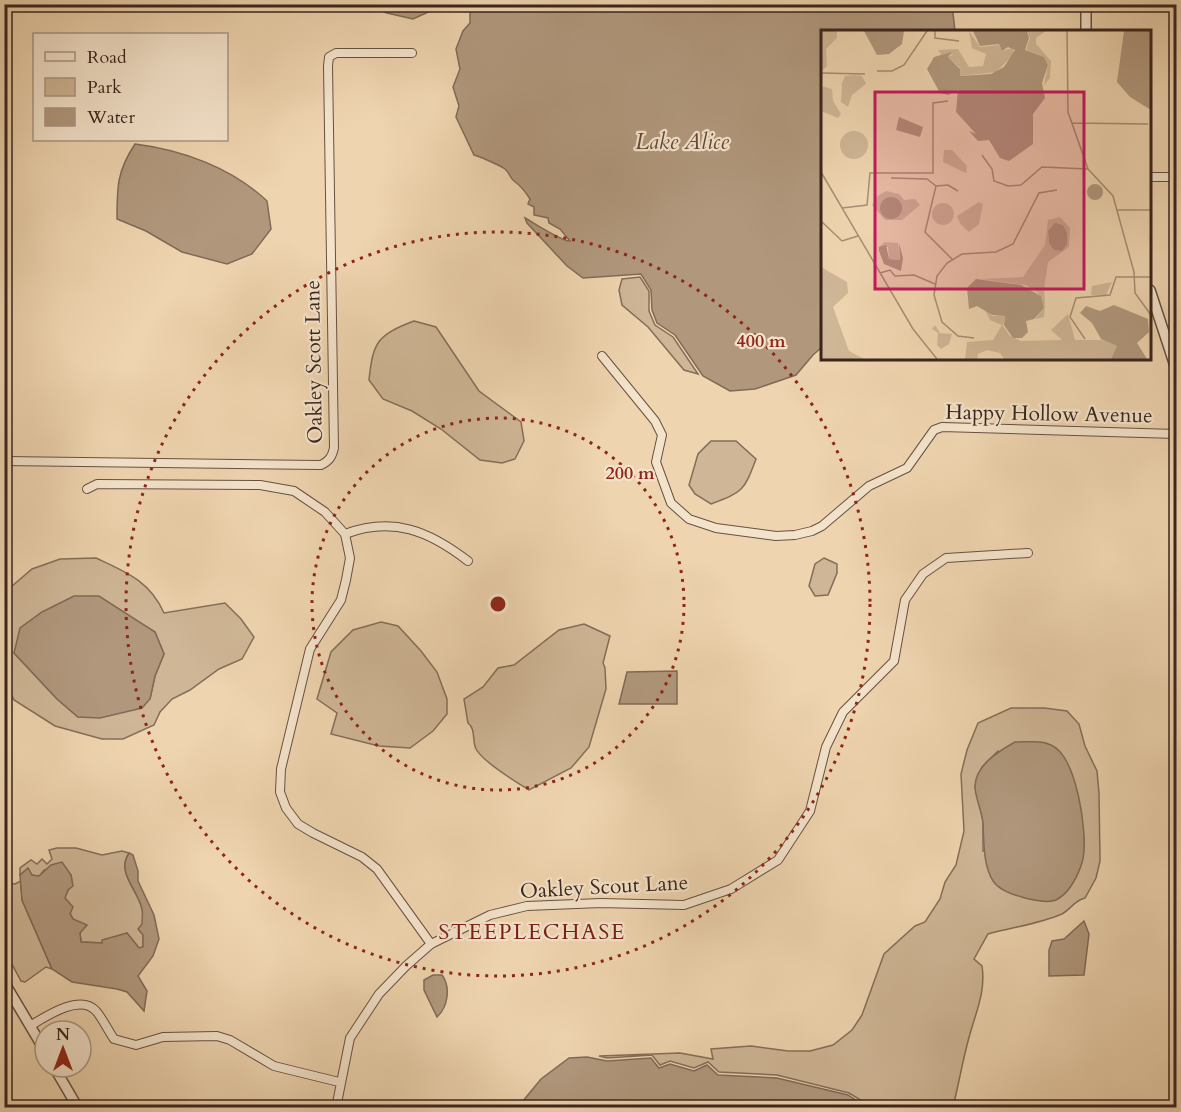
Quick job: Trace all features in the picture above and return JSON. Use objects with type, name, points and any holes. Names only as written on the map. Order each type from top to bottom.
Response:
[{"type":"street","points":[[1086,4],[1086,30]]},
{"type":"street","name":"Oakley Scott Lane","points":[[4,461],[321,465],[328,461],[333,455],[334,448],[328,66],[330,57],[336,53],[412,53]]},
{"type":"street","points":[[1151,177],[1176,177]]},
{"type":"street","points":[[1151,296],[1176,369]]},
{"type":"street","name":"Happy Hollow Avenue","points":[[603,356],[655,421],[662,435],[656,462],[671,502],[689,519],[716,528],[750,533],[776,536],[795,535],[822,526],[869,486],[907,468],[934,430],[942,428],[1176,434]]},
{"type":"street","points":[[87,489],[97,484],[167,484],[260,486],[294,491],[325,512],[345,534],[350,558],[341,600],[310,649],[281,769],[280,792],[286,808],[298,824],[362,857],[377,869],[431,944]]},
{"type":"street","points":[[345,534],[361,528],[390,526],[409,529],[444,543],[468,561]]},
{"type":"street","name":"Oakley Scout Lane","points":[[336,1107],[339,1082],[350,1038],[379,994],[431,944],[490,915],[527,906],[578,903],[684,905],[731,889],[778,860],[810,812],[826,747],[843,712],[894,661],[905,600],[922,574],[946,558],[1028,553]]},
{"type":"street","points":[[4,982],[33,1031]]},
{"type":"street","points":[[30,1026],[66,1006],[83,1005],[96,1011],[114,1039],[136,1045],[163,1037],[217,1036],[230,1040],[274,1066],[339,1082]]},
{"type":"street","points":[[61,1079],[78,1107]]},
{"type":"green space","points":[[640,277],[649,291],[649,311],[655,325],[673,337],[698,374],[684,370],[648,327],[622,305],[619,290],[622,279]]},
{"type":"green space","points":[[414,321],[436,327],[479,391],[521,422],[524,441],[515,459],[502,463],[480,460],[441,429],[412,411],[383,399],[369,380],[375,348],[379,342],[392,331]]},
{"type":"green space","points":[[711,441],[736,441],[756,459],[741,489],[711,504],[695,494],[689,485],[698,454]]},
{"type":"green space","points":[[96,558],[117,568],[144,585],[152,593],[164,613],[225,603],[254,637],[242,659],[219,669],[190,690],[172,699],[160,712],[154,725],[123,739],[102,739],[55,726],[14,700],[5,682],[4,593],[32,569],[60,559]],"holes":[[[135,620],[155,632],[164,654],[155,676],[150,699],[78,717],[57,699],[14,653]]]},
{"type":"green space","points":[[824,558],[837,564],[837,573],[828,595],[815,596],[809,586],[815,564]]},
{"type":"green space","points":[[381,622],[398,626],[421,651],[437,672],[447,699],[447,714],[433,731],[410,748],[379,746],[331,734],[337,713],[317,699],[331,652],[353,630]]},
{"type":"green space","points":[[584,624],[610,636],[603,663],[606,689],[589,747],[571,768],[529,790],[492,766],[476,749],[464,699],[483,687],[498,668],[514,665],[559,630]]},
{"type":"green space","points":[[1011,708],[1044,708],[1067,711],[1079,724],[1085,746],[1097,771],[1100,861],[1096,878],[1085,898],[1062,914],[988,934],[974,959],[982,966],[982,993],[953,1107],[872,1107],[849,1093],[777,1075],[719,1072],[708,1062],[694,1068],[670,1061],[660,1065],[652,1055],[607,1058],[599,1056],[680,1053],[713,1059],[711,1049],[751,1046],[788,1051],[810,1051],[833,1045],[852,1030],[862,1015],[884,954],[915,926],[925,922],[940,899],[945,882],[956,865],[964,831],[961,774],[967,750],[978,723]],"holes":[[[998,751],[1082,825],[1084,842],[983,851],[983,821],[975,786],[982,767]]]},
{"type":"green space","points":[[76,848],[102,855],[122,851],[129,853],[125,867],[126,874],[142,908],[143,947],[139,948],[127,933],[103,940],[102,943],[81,942],[80,933],[64,898],[72,883],[71,875],[44,870],[39,877],[32,875],[28,869],[20,875],[20,868],[31,860],[37,864],[42,859],[47,864],[52,859],[49,850]]},
{"type":"green space","points":[[21,881],[22,900],[52,969],[46,967],[25,982],[21,981],[5,951],[4,883],[15,884]]},
{"type":"water","points":[[366,5],[435,5],[435,9],[413,19]]},
{"type":"water","name":"Lake Alice","points":[[470,5],[952,5],[955,30],[821,30],[821,348],[796,375],[755,389],[730,391],[703,376],[675,335],[657,323],[652,310],[651,290],[641,274],[583,278],[567,266],[525,218],[566,241],[570,241],[560,229],[549,223],[548,218],[534,215],[534,207],[528,204],[530,199],[505,169],[474,155],[456,117],[459,106],[453,87],[460,69],[456,49],[463,31],[470,23]]},
{"type":"water","points":[[135,144],[171,151],[206,162],[238,179],[267,201],[271,229],[252,254],[227,264],[182,252],[146,231],[117,219],[121,171]]},
{"type":"water","points":[[74,596],[99,596],[155,632],[164,654],[155,676],[150,699],[142,708],[100,718],[78,717],[57,699],[14,653],[20,628],[42,612]]},
{"type":"water","points":[[677,671],[677,704],[619,704],[627,672]]},
{"type":"water","points":[[1015,742],[1042,742],[1060,752],[1068,764],[1079,797],[1084,832],[1083,859],[1070,888],[1053,901],[1032,900],[1008,892],[993,881],[987,868],[982,819],[975,788],[976,780],[989,760]]},
{"type":"water","points":[[129,853],[133,855],[138,871],[138,881],[154,915],[159,939],[153,956],[138,976],[147,991],[144,1011],[127,992],[72,982],[52,969],[22,900],[20,875],[28,868],[32,875],[39,876],[51,865],[62,862],[71,875],[73,886],[68,890],[65,898],[73,907],[70,914],[73,919],[87,925],[80,933],[81,942],[102,943],[102,940],[127,933],[139,948],[143,947],[143,935],[138,929],[142,924],[142,909],[125,868]]},
{"type":"water","points":[[1084,921],[1089,934],[1084,975],[1049,976],[1049,950],[1052,941],[1064,939]]},
{"type":"water","points":[[433,975],[442,975],[447,985],[446,1002],[437,1017],[424,990],[424,980]]},
{"type":"water","points":[[587,1057],[607,1061],[651,1058],[659,1068],[670,1064],[694,1071],[707,1065],[718,1075],[777,1078],[848,1095],[866,1107],[518,1107],[541,1079],[569,1058]]},
{"type":"district","name":"STEEPLECHASE","points":[[532,932]]}]
